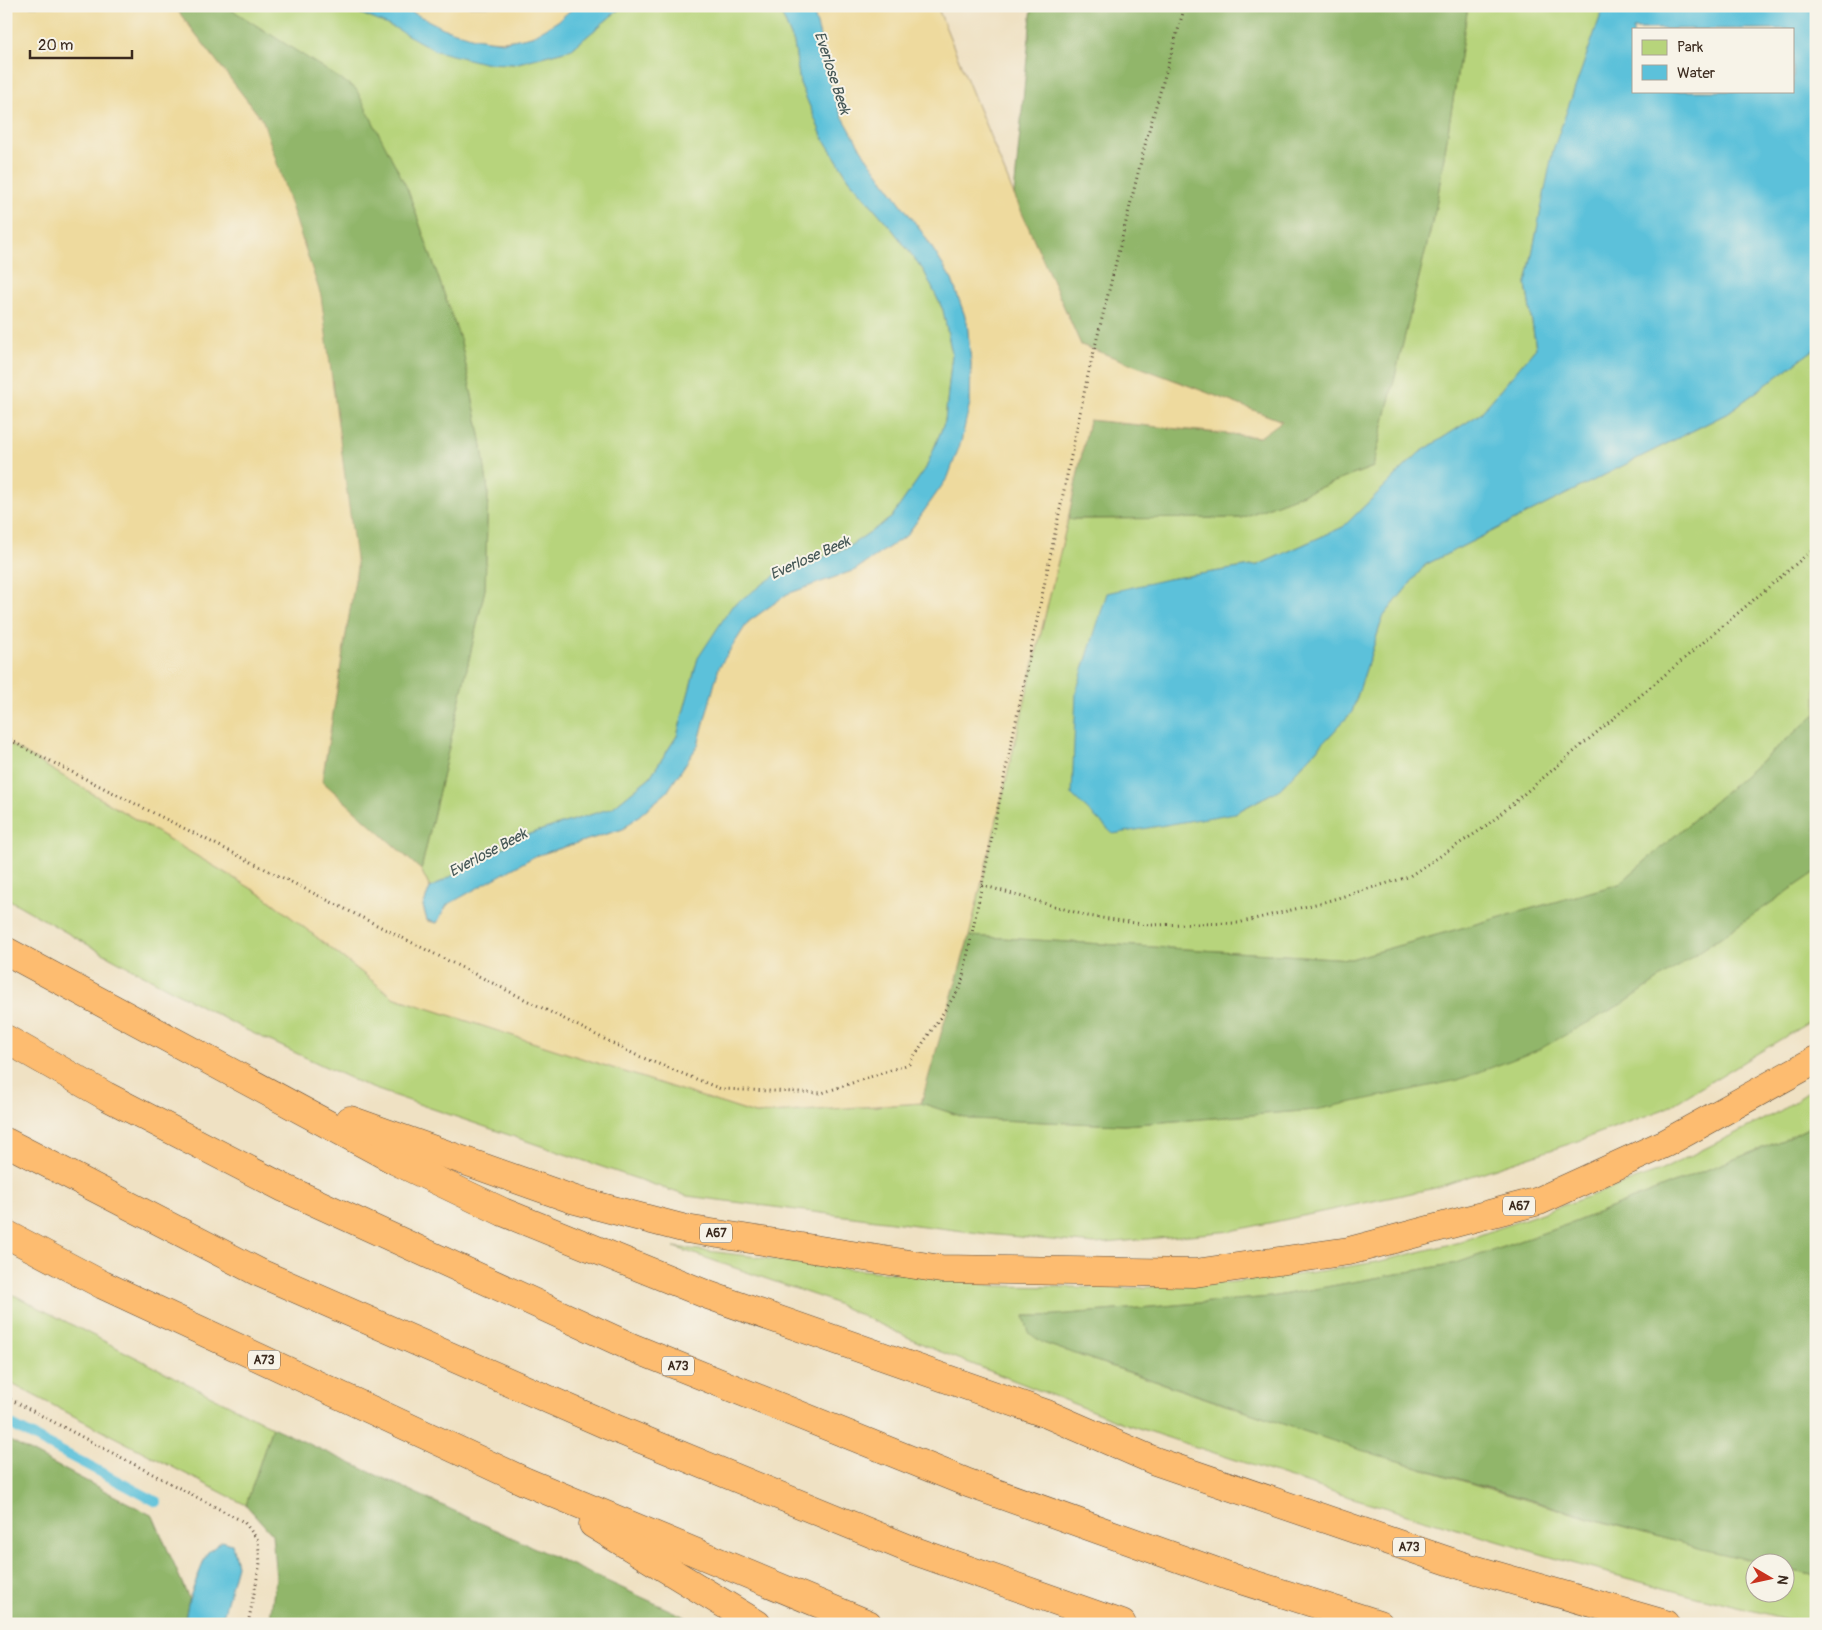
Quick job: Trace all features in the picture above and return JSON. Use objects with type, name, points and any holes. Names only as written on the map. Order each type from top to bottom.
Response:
[{"type":"highway","name":"A73","points":[[6,951],[396,1161],[503,1212],[708,1295],[1047,1414],[1155,1462],[1463,1566],[1665,1624]]},
{"type":"highway","name":"A73","points":[[6,1039],[106,1096],[284,1188],[631,1347],[968,1483],[1222,1573],[1379,1624]]},
{"type":"highway","name":"A67","points":[[258,1087],[477,1167],[575,1200],[686,1228],[941,1269],[1195,1272],[1348,1251],[1540,1201],[1666,1143],[1816,1060]]},
{"type":"highway","points":[[6,1142],[260,1273],[607,1426],[912,1550],[1122,1624]]},
{"type":"highway","name":"A73","points":[[6,1234],[103,1285],[524,1481],[868,1624]]},
{"type":"highway","name":"A73","points":[[524,1481],[757,1624]]},
{"type":"path","points":[[6,737],[26,749],[636,1055],[721,1089],[822,1093],[909,1064],[961,986],[1088,379],[1147,137],[1185,6]]},
{"type":"path","points":[[982,885],[1088,916],[1149,925],[1238,923],[1324,902],[1408,877],[1484,827],[1816,547]]},
{"type":"path","points":[[6,1397],[244,1522],[258,1540],[260,1563],[248,1624]]},
{"type":"green space","points":[[174,6],[226,6],[356,89],[407,188],[461,342],[481,440],[488,491],[485,589],[421,870],[322,781],[357,566],[263,121]]},
{"type":"green space","points":[[226,6],[318,6],[352,10],[484,63],[514,64],[572,49],[623,6],[778,6],[794,43],[800,83],[823,138],[849,179],[892,229],[924,271],[943,310],[952,354],[945,421],[926,468],[891,518],[845,549],[777,574],[698,658],[677,736],[650,777],[612,808],[526,835],[430,888],[421,870],[485,589],[488,491],[481,440],[461,342],[407,188]]},
{"type":"green space","points":[[1032,6],[1468,6],[1436,207],[1373,467],[1241,518],[1068,519],[1089,420],[1259,437],[1282,421],[1081,345],[1014,195]]},
{"type":"green space","points":[[1468,6],[1604,6],[1554,150],[1526,284],[1536,348],[1480,414],[1419,453],[1343,527],[1258,565],[1168,579],[1235,813],[1280,789],[1352,712],[1383,617],[1425,565],[1726,414],[1816,348],[1816,714],[1619,884],[1351,959],[969,936],[1068,519],[1241,518],[1373,467],[1436,207]]},
{"type":"green space","points":[[1816,714],[1816,872],[1627,1001],[1538,1050],[1458,1080],[1315,1110],[1124,1125],[970,1119],[921,1103],[969,936],[1351,959],[1619,884]]},
{"type":"green space","points":[[6,742],[264,896],[393,997],[755,1114],[921,1103],[970,1119],[1124,1125],[1315,1110],[1627,1001],[1816,872],[1816,1018],[1667,1108],[1572,1143],[1435,1188],[1231,1231],[1095,1244],[987,1234],[687,1196],[369,1087],[242,1028],[99,951],[6,898]]},
{"type":"green space","points":[[1816,1087],[1816,1124],[1788,1138],[1572,1223],[1457,1263],[1271,1297],[1044,1316],[1024,1316],[1043,1343],[1309,1433],[1578,1515],[1744,1558],[1744,1602],[1794,1602],[1794,1571],[1816,1576],[1816,1624],[1807,1624],[1689,1595],[1571,1563],[1340,1494],[1123,1423],[931,1348],[828,1300],[674,1247],[815,1266],[918,1275],[997,1286],[1128,1288],[1214,1284],[1289,1276],[1377,1262],[1460,1242],[1660,1171],[1780,1111]]},
{"type":"green space","points":[[1816,1124],[1816,1576],[1794,1571],[1794,1552],[1744,1552],[1744,1559],[1702,1549],[1354,1448],[1043,1343],[1029,1333],[1024,1316],[1044,1316],[1271,1297],[1457,1263],[1572,1223],[1788,1138]]},
{"type":"green space","points":[[6,1291],[272,1427],[246,1505],[6,1381]]},
{"type":"green space","points":[[272,1427],[700,1624],[269,1624],[276,1578],[272,1534],[246,1505]]},
{"type":"green space","points":[[6,1439],[153,1516],[189,1599],[184,1624],[6,1624]]},
{"type":"sand","points":[[6,6],[174,6],[263,121],[321,296],[357,567],[322,781],[421,870],[430,888],[423,906],[427,921],[437,923],[446,905],[535,856],[623,829],[667,792],[698,745],[719,667],[748,622],[787,594],[855,570],[907,535],[948,477],[970,403],[971,363],[967,322],[952,280],[924,235],[862,151],[840,112],[830,83],[812,6],[937,6],[1014,195],[1081,345],[1282,421],[1260,437],[1089,420],[1068,519],[969,936],[921,1103],[755,1114],[393,997],[264,896],[6,742]]},
{"type":"sand","points":[[400,6],[575,6],[554,24],[537,34],[515,40],[498,41],[481,39],[446,30],[414,15]]},
{"type":"water","points":[[318,6],[400,6],[443,28],[474,38],[503,42],[532,36],[558,21],[575,6],[623,6],[572,49],[514,64],[484,63],[436,51],[395,28],[352,10]]},
{"type":"water","points":[[778,6],[812,6],[830,83],[840,112],[862,151],[924,235],[952,280],[967,322],[971,363],[970,403],[961,442],[948,477],[907,535],[855,570],[787,594],[748,622],[719,667],[698,745],[667,792],[623,829],[535,856],[447,905],[437,923],[427,920],[423,906],[430,888],[526,835],[612,808],[650,777],[677,736],[698,658],[732,606],[777,574],[845,549],[891,518],[926,468],[945,421],[952,354],[943,310],[924,271],[892,229],[849,179],[823,138],[800,83],[794,43]]},
{"type":"water","points":[[1604,6],[1816,6],[1816,348],[1726,414],[1425,565],[1383,617],[1352,712],[1280,789],[1235,813],[1113,834],[1072,795],[1076,692],[1107,593],[1168,579],[1258,565],[1343,527],[1419,453],[1480,414],[1536,348],[1526,284],[1553,150]]},
{"type":"water","points":[[222,1541],[232,1544],[237,1565],[221,1624],[184,1624],[189,1599],[207,1553]]},
{"type":"waterway","points":[[6,1422],[157,1502]]},
{"type":"water label","name":"Everlose Beek","points":[[832,73]]},
{"type":"water label","name":"Everlose Beek","points":[[810,558]]},
{"type":"water label","name":"Everlose Beek","points":[[488,853]]}]
